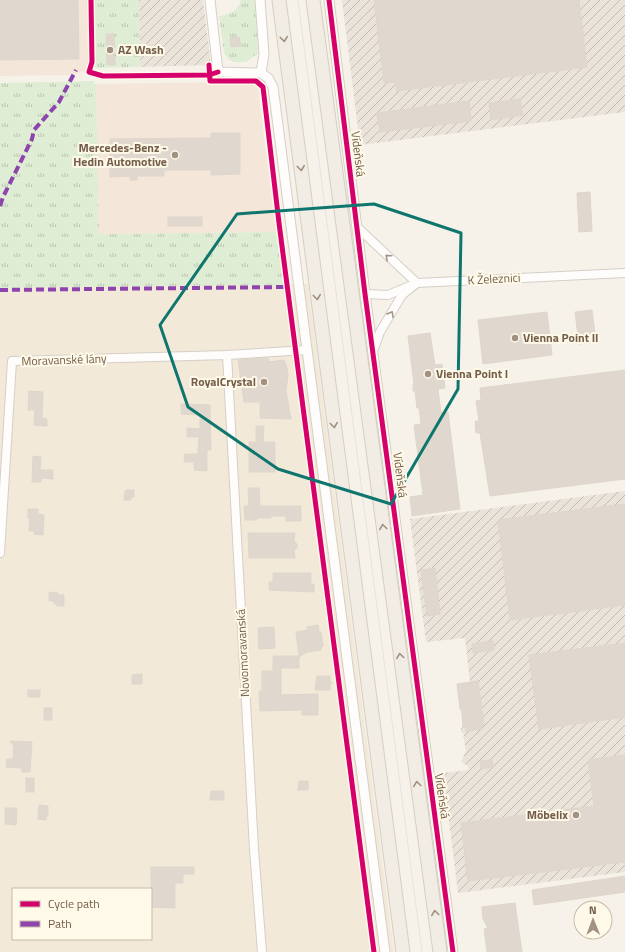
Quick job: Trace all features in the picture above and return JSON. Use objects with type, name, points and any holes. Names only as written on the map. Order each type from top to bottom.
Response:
[{"type":"highway","points":[[279,0],[403,952]]},
{"type":"highway","name":"Vídeňská","points":[[313,0],[440,952]]},
{"type":"street","points":[[210,0],[218,72],[261,73],[268,78],[273,87],[385,952]]},
{"type":"street","points":[[260,0],[264,54],[261,73]]},
{"type":"street","name":"Vídeňská","points":[[329,0],[365,294],[374,349],[453,952]]},
{"type":"street","points":[[358,228],[417,283],[402,295],[380,332],[374,349]]},
{"type":"street","name":"K Železnici","points":[[365,294],[388,295],[417,283],[625,273]]},
{"type":"street","name":"Moravanské lány","points":[[0,553],[12,361],[227,355],[307,350]]},
{"type":"street","name":"Novomoravanská","points":[[227,355],[254,849],[262,952]]},
{"type":"highlighted area","points":[[374,204],[461,233],[458,389],[391,504],[278,469],[188,407],[160,325],[237,214]]},
{"type":"shaded area","points":[[0,0],[95,0],[95,68],[71,75],[0,76]]},
{"type":"shaded area","points":[[139,0],[203,0],[211,65],[140,67]]},
{"type":"shaded area","points":[[342,0],[625,0],[625,112],[360,145]]},
{"type":"shaded area","points":[[249,83],[256,85],[258,89],[276,232],[99,234],[96,84]]},
{"type":"shaded area","points":[[308,284],[394,952],[0,952],[0,288]]},
{"type":"shaded area","points":[[625,491],[625,872],[458,893],[443,773],[469,770],[468,766],[461,762],[466,751],[463,733],[461,732],[461,728],[463,727],[457,685],[470,682],[465,638],[426,642],[410,519]]},
{"type":"green space","points":[[95,0],[139,0],[140,67],[95,68]]},
{"type":"green space","points":[[241,0],[255,0],[258,49],[257,54],[246,62],[233,62],[227,58],[224,52],[219,16],[236,9]]},
{"type":"green space","points":[[94,81],[94,84],[96,84],[99,234],[276,232],[284,285],[0,288],[0,83]]},
{"type":"building","points":[[0,0],[78,0],[79,59],[0,60]]},
{"type":"building","points":[[374,0],[579,0],[587,67],[397,91],[396,82],[384,83]]},
{"type":"building","name":"AZ Wash","points":[[106,34],[114,34],[115,65],[107,65]]},
{"type":"building","points":[[239,37],[241,46],[231,47],[230,38]]},
{"type":"building","points":[[520,99],[523,115],[491,120],[489,103]]},
{"type":"building","points":[[469,101],[471,121],[380,132],[377,113]]},
{"type":"building","name":"Mercedes-Benz - Hedin Automotive","points":[[211,133],[240,133],[240,174],[211,175],[211,170],[164,170],[164,176],[137,176],[137,180],[130,180],[130,176],[110,177],[110,139],[211,138]]},
{"type":"building","points":[[590,192],[592,231],[579,232],[577,193]]},
{"type":"building","points":[[168,217],[202,217],[202,226],[168,226]]},
{"type":"building","points":[[592,310],[596,342],[579,344],[575,312]]},
{"type":"building","name":"Vienna Point II","points":[[547,312],[552,355],[483,364],[478,320]]},
{"type":"building","points":[[430,333],[435,365],[442,364],[445,388],[438,389],[441,413],[448,412],[460,509],[412,516],[410,497],[423,495],[414,425],[421,424],[415,391],[413,391],[414,384],[408,336]]},
{"type":"building","name":"RoyalCrystal","points":[[268,358],[269,362],[284,360],[288,375],[286,391],[291,419],[260,418],[260,402],[244,402],[238,360]]},
{"type":"building","points":[[625,370],[625,479],[490,496],[480,433],[476,433],[475,421],[479,421],[476,401],[481,400],[480,388]]},
{"type":"building","points":[[29,391],[43,392],[42,418],[47,419],[47,426],[34,425],[35,410],[28,410]]},
{"type":"building","points":[[181,404],[210,405],[211,450],[207,450],[207,471],[194,470],[194,462],[184,462],[185,454],[198,454],[199,437],[187,437],[187,428],[200,429],[200,415],[181,414]]},
{"type":"building","points":[[256,426],[264,426],[263,442],[275,442],[275,472],[249,472],[249,442],[256,442]]},
{"type":"building","points":[[33,456],[41,457],[40,470],[53,470],[53,479],[41,478],[41,482],[32,482]]},
{"type":"building","points":[[248,488],[259,488],[260,506],[301,506],[301,521],[286,521],[286,516],[271,516],[271,518],[245,520],[244,506],[249,506]]},
{"type":"building","points":[[126,490],[134,490],[134,497],[131,497],[131,500],[124,500]]},
{"type":"building","points":[[625,504],[625,605],[510,620],[498,520]]},
{"type":"building","points":[[28,509],[38,509],[38,514],[44,515],[43,535],[34,534],[34,531],[29,531],[30,518],[28,518]]},
{"type":"building","points":[[248,533],[295,533],[294,541],[297,544],[297,548],[294,550],[295,558],[249,558]]},
{"type":"building","points":[[435,568],[440,614],[427,616],[421,570]]},
{"type":"building","points":[[273,573],[311,573],[311,584],[314,584],[314,592],[269,590],[269,582],[273,582]]},
{"type":"building","points":[[49,592],[64,595],[64,606],[57,606],[57,604],[54,604],[54,601],[49,601]]},
{"type":"building","points":[[318,625],[319,632],[321,632],[323,646],[321,647],[321,650],[307,652],[299,657],[299,668],[281,668],[281,695],[318,694],[318,715],[302,715],[302,710],[260,711],[259,691],[262,691],[262,671],[273,671],[273,656],[299,656],[296,632],[307,630],[307,627]]},
{"type":"building","points":[[274,627],[275,648],[259,649],[258,628]]},
{"type":"building","points":[[493,641],[494,650],[473,653],[472,644]]},
{"type":"building","points":[[625,643],[625,717],[539,729],[529,655]]},
{"type":"building","points":[[142,674],[142,684],[132,684],[132,675]]},
{"type":"building","points":[[317,676],[330,676],[332,683],[330,685],[330,690],[315,690]]},
{"type":"building","points":[[478,681],[484,725],[481,725],[482,729],[466,731],[466,727],[463,727],[462,708],[460,709],[457,684]]},
{"type":"building","points":[[28,690],[40,690],[40,697],[28,697]]},
{"type":"building","points":[[44,708],[52,708],[52,720],[44,720]]},
{"type":"building","points":[[10,741],[32,742],[30,772],[22,772],[22,768],[6,767],[7,759],[13,759],[14,746]]},
{"type":"building","name":"Möbelix","points":[[625,755],[625,862],[468,881],[461,823],[594,806],[588,760]]},
{"type":"building","points":[[492,760],[493,767],[481,769],[480,761]]},
{"type":"building","points":[[26,778],[34,778],[34,792],[26,792]]},
{"type":"building","points":[[299,781],[308,781],[308,790],[298,790]]},
{"type":"building","points":[[211,791],[224,791],[224,800],[210,800]]},
{"type":"building","points":[[39,805],[48,806],[48,816],[46,816],[46,820],[38,819]]},
{"type":"building","points":[[5,808],[17,808],[16,825],[5,824]]},
{"type":"building","points":[[151,867],[194,867],[194,874],[183,874],[183,883],[175,883],[175,908],[152,907]]},
{"type":"building","points":[[625,876],[625,892],[534,905],[532,890]]},
{"type":"building","points":[[515,903],[522,952],[487,952],[484,929],[488,928],[483,919],[482,907]]},
{"type":"tram line","points":[[298,0],[422,952]]},
{"type":"marked path","points":[[0,206],[32,139],[34,130],[59,102],[76,70]]},
{"type":"marked path","points":[[0,290],[287,287]]},
{"type":"cycle path","points":[[91,0],[92,62],[89,72],[103,76],[209,75],[218,72]]},
{"type":"cycle path","points":[[329,0],[365,294],[453,952]]},
{"type":"cycle path","points":[[209,65],[210,81],[256,81],[263,87],[279,223],[374,952]]},
{"type":"place","name":"AZ Wash","points":[[110,50]]},
{"type":"place","name":"Mercedes-Benz - Hedin Automotive","points":[[175,155]]},
{"type":"place","name":"Vienna Point II","points":[[515,338]]},
{"type":"place","name":"Vienna Point I","points":[[428,374]]},
{"type":"place","name":"RoyalCrystal","points":[[264,382]]},
{"type":"place","name":"Möbelix","points":[[576,815]]}]
